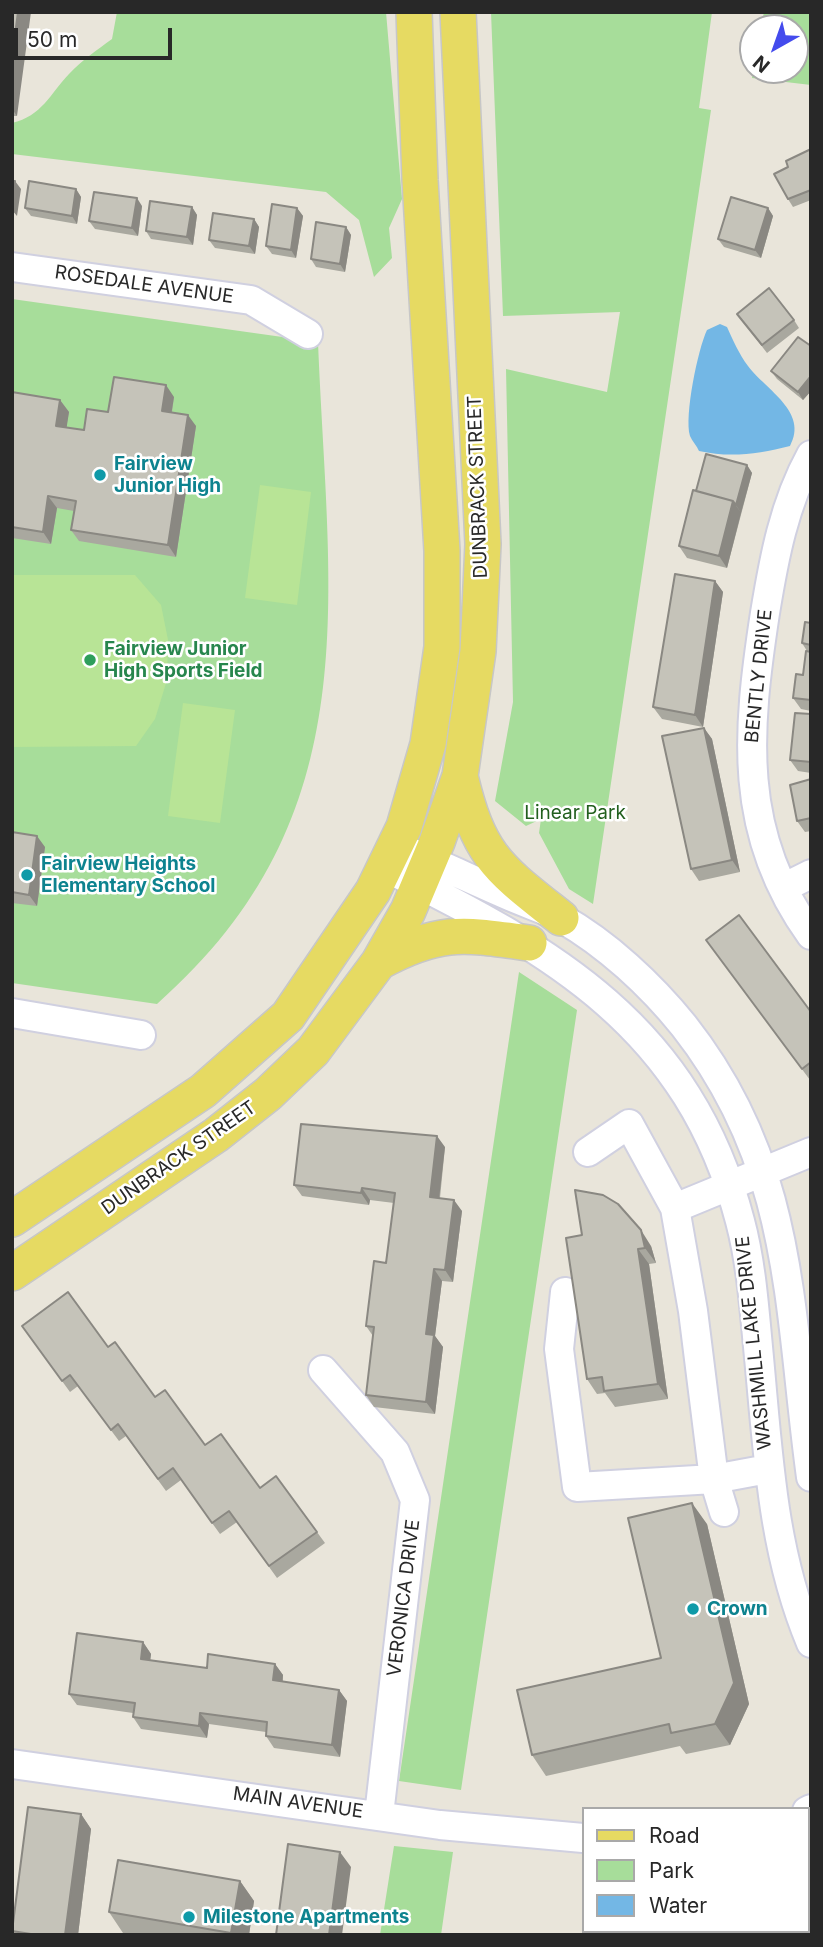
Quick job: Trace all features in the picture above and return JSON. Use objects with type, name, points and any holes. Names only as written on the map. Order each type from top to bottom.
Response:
[{"type":"main road","name":"DUNBRACK STREET","points":[[12,1219],[203,1091],[288,1016],[341,940],[391,857],[414,796],[428,744],[442,647],[442,551],[421,193],[414,12]]},
{"type":"main road","name":"DUNBRACK STREET","points":[[12,1273],[216,1135],[268,1094],[313,1051],[379,962],[425,873],[460,776],[478,651],[483,544],[458,12]]},
{"type":"main road","points":[[460,776],[474,828],[494,862],[561,918]]},
{"type":"main road","points":[[379,962],[413,944],[438,937],[465,934],[529,943]]},
{"type":"street","name":"ROSEDALE AVENUE","points":[[12,267],[251,300],[308,334]]},
{"type":"street","name":"BENTLY DRIVE","points":[[811,455],[787,510],[773,561],[751,713],[750,763],[756,810],[767,853],[783,888],[811,935]]},
{"type":"street","name":"WASHMILL LAKE DRIVE","points":[[391,857],[425,873],[561,918],[637,975],[671,1010],[703,1050],[732,1098],[765,1173],[785,1264],[811,1477]]},
{"type":"street","name":"WASHMILL LAKE DRIVE","points":[[425,873],[606,999],[664,1062],[694,1108],[729,1185],[749,1265],[768,1469],[781,1553],[792,1600],[811,1643]]},
{"type":"street","points":[[783,888],[811,874]]},
{"type":"street","points":[[12,1013],[141,1035]]},
{"type":"street","points":[[588,1153],[629,1124],[675,1208],[693,1311],[714,1479],[723,1511]]},
{"type":"street","points":[[675,1208],[811,1152]]},
{"type":"street","points":[[565,1292],[559,1349],[577,1487],[714,1479],[768,1469]]},
{"type":"street","name":"VERONICA DRIVE","points":[[323,1370],[395,1452],[415,1500],[379,1815]]},
{"type":"street","name":"MAIN AVENUE","points":[[12,1764],[440,1825],[582,1838]]},
{"type":"green space","points":[[117,12],[386,12],[402,199],[389,228],[392,258],[374,277],[359,220],[326,192],[12,154],[12,123],[38,110],[74,69],[112,39]]},
{"type":"green space","name":"Linear Park","points":[[491,12],[712,12],[699,108],[711,110],[593,904],[569,889],[539,833],[541,819],[526,826],[495,801],[513,702],[506,369],[607,392],[620,312],[503,316]]},
{"type":"green space","points":[[811,12],[811,85],[803,84],[809,84],[809,14],[764,14]]},
{"type":"green space","points":[[12,299],[318,342],[327,526],[328,614],[322,698],[305,779],[274,857],[226,932],[157,1004],[12,983]]},
{"type":"green space","points":[[260,485],[311,492],[297,605],[245,598]]},
{"type":"green space","name":"Fairview Junior High Sports Field","points":[[12,575],[135,575],[161,605],[168,640],[167,680],[155,719],[136,746],[12,747]]},
{"type":"green space","points":[[183,703],[235,710],[220,823],[168,816]]},
{"type":"green space","points":[[519,972],[577,1010],[461,1790],[399,1781]]},
{"type":"green space","points":[[394,1846],[453,1852],[441,1935],[380,1935]]},
{"type":"water","points":[[720,324],[727,327],[748,366],[790,412],[794,434],[790,446],[733,455],[699,451],[691,438],[690,399],[700,352],[707,330]]},
{"type":"building","points":[[12,12],[18,12],[12,58]]},
{"type":"building","points":[[811,149],[811,190],[788,199],[774,174],[788,167],[786,161]]},
{"type":"building","points":[[12,181],[15,181],[12,203]]},
{"type":"building","points":[[29,181],[76,189],[72,216],[25,208]]},
{"type":"building","points":[[94,192],[137,198],[132,228],[89,221]]},
{"type":"building","points":[[731,197],[768,208],[755,250],[718,239]]},
{"type":"building","points":[[150,201],[192,207],[187,237],[146,231]]},
{"type":"building","points":[[272,204],[297,208],[291,250],[266,246]]},
{"type":"building","points":[[213,213],[254,219],[249,246],[209,240]]},
{"type":"building","points":[[316,222],[346,227],[340,264],[311,259]]},
{"type":"building","points":[[769,288],[794,320],[762,345],[737,314]]},
{"type":"building","points":[[798,337],[811,346],[811,376],[798,392],[771,371]]},
{"type":"building","name":"Fairview Junior High","points":[[114,377],[166,385],[162,411],[188,415],[168,545],[71,530],[76,501],[48,496],[43,532],[12,527],[12,392],[60,400],[56,426],[84,430],[87,409],[108,412]]},
{"type":"building","points":[[706,454],[747,465],[736,505],[733,501],[696,491]]},
{"type":"building","points":[[693,490],[733,501],[719,556],[679,546]]},
{"type":"building","points":[[675,574],[715,581],[695,715],[653,707]]},
{"type":"building","points":[[805,622],[811,623],[811,645],[802,643]]},
{"type":"building","points":[[806,651],[811,652],[811,700],[793,698],[796,674],[803,675]]},
{"type":"building","points":[[795,713],[811,714],[811,762],[790,760]]},
{"type":"building","points":[[704,728],[732,860],[691,869],[662,736]]},
{"type":"building","points":[[811,779],[811,818],[797,821],[790,785]]},
{"type":"building","points":[[12,832],[37,836],[29,895],[12,892]]},
{"type":"building","points":[[739,915],[811,1012],[811,1062],[802,1069],[706,940]]},
{"type":"building","points":[[301,1124],[437,1136],[430,1197],[454,1200],[445,1270],[434,1269],[426,1334],[434,1335],[426,1402],[366,1395],[374,1327],[366,1326],[374,1261],[386,1263],[395,1193],[362,1188],[361,1193],[294,1185]]},
{"type":"building","points":[[575,1190],[603,1195],[618,1204],[641,1230],[645,1248],[638,1249],[658,1384],[604,1391],[602,1377],[587,1379],[566,1238],[582,1235]]},
{"type":"building","points":[[68,1292],[108,1347],[115,1342],[155,1397],[165,1390],[205,1445],[221,1434],[260,1488],[276,1476],[317,1532],[269,1566],[229,1511],[212,1523],[173,1468],[158,1479],[118,1424],[111,1430],[70,1375],[62,1381],[22,1326]]},
{"type":"building","name":"Crown","points":[[692,1503],[734,1683],[715,1724],[671,1733],[669,1724],[532,1755],[517,1690],[661,1658],[628,1518]]},
{"type":"building","points":[[77,1633],[143,1642],[141,1659],[207,1668],[208,1654],[275,1664],[273,1680],[339,1690],[332,1745],[266,1736],[267,1722],[200,1713],[199,1726],[133,1717],[135,1703],[69,1694]]},
{"type":"building","points":[[28,1807],[81,1814],[65,1935],[37,1935],[12,1931]]},
{"type":"building","points":[[288,1844],[340,1852],[329,1935],[276,1935]]},
{"type":"building","points":[[118,1860],[240,1881],[231,1933],[109,1912]]},
{"type":"place","name":"Fairview Junior High","points":[[100,475]]},
{"type":"place","name":"Fairview Junior High Sports Field","points":[[90,660]]},
{"type":"place","name":"Fairview Heights Elementary School","points":[[27,875]]},
{"type":"place","name":"Crown","points":[[693,1609]]},
{"type":"place","name":"Milestone Apartments","points":[[189,1917]]}]
